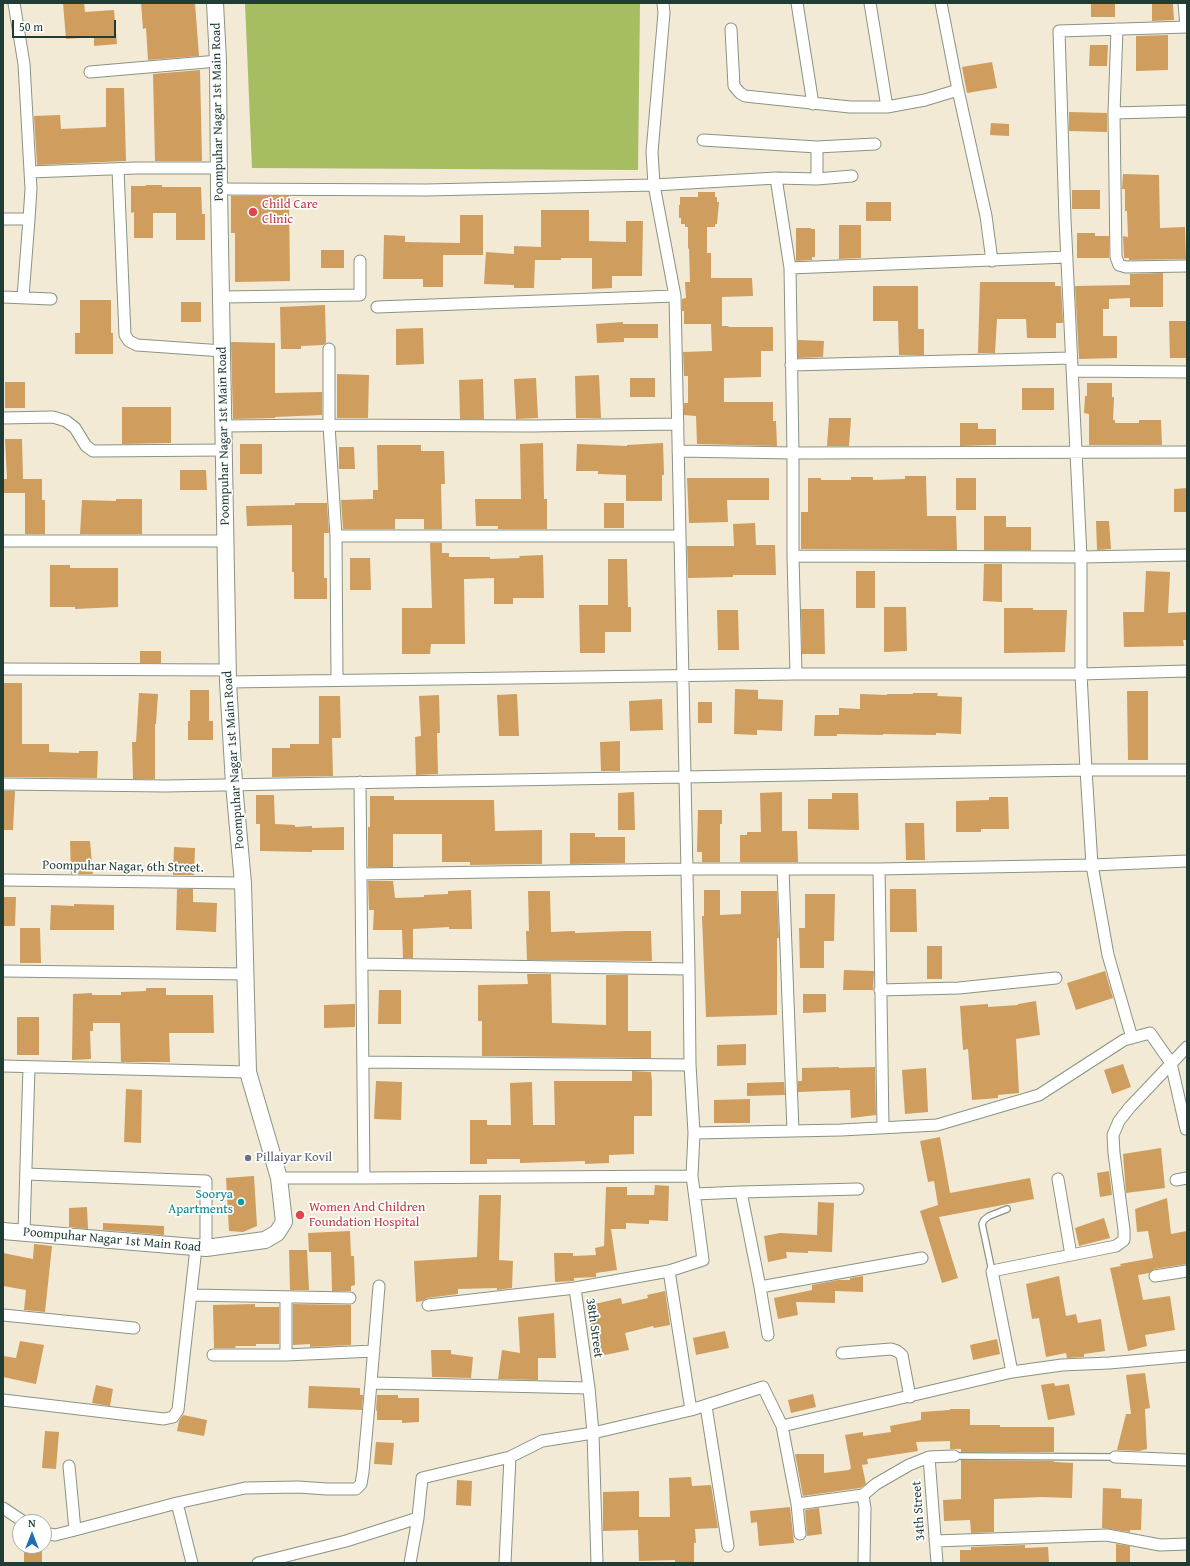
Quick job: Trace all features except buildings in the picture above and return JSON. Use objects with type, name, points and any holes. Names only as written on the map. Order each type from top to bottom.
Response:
[{"type":"main road","name":"Poompuhar Nagar 1st Main Road","points":[[3,1231],[201,1248],[264,1240],[277,1233],[284,1222],[279,1178],[248,1072],[243,883],[234,784],[228,676],[218,61],[215,3]]},
{"type":"street","points":[[14,3],[24,64],[31,189],[23,297]]},
{"type":"street","name":"38th Street","points":[[597,1563],[593,1433],[589,1388],[575,1288],[669,1271],[703,1260],[692,1176],[694,1133],[690,1065],[675,296],[654,184],[652,152],[664,12],[663,3]]},
{"type":"street","points":[[797,3],[813,104]]},
{"type":"street","points":[[870,3],[887,107]]},
{"type":"street","points":[[941,3],[958,90],[986,216],[992,261]]},
{"type":"street","points":[[1132,1038],[1108,955],[1092,865],[1081,674],[1081,557],[1067,257],[1059,31],[1187,27],[1184,3]]},
{"type":"street","points":[[730,29],[734,86],[745,96],[850,108],[887,107],[919,101],[958,90]]},
{"type":"street","points":[[1117,29],[1114,112],[1116,257],[1119,265],[1126,267],[1187,266]]},
{"type":"street","points":[[90,72],[218,61]]},
{"type":"street","points":[[1114,112],[1187,111]]},
{"type":"street","points":[[703,140],[817,147],[875,144]]},
{"type":"street","points":[[817,147],[817,180]]},
{"type":"street","points":[[30,172],[136,168],[219,168]]},
{"type":"street","points":[[118,169],[125,335],[128,341],[137,345],[223,351]]},
{"type":"street","points":[[219,189],[426,190],[654,184],[776,178],[817,180],[852,176]]},
{"type":"street","points":[[776,178],[790,268],[793,453],[792,556],[796,674]]},
{"type":"street","points":[[3,219],[29,219]]},
{"type":"street","points":[[790,268],[1067,257]]},
{"type":"street","points":[[222,297],[360,295],[360,261]]},
{"type":"street","points":[[377,307],[675,296]]},
{"type":"street","points":[[3,297],[51,299]]},
{"type":"street","points":[[329,348],[330,425],[336,536],[337,680]]},
{"type":"street","points":[[791,365],[1072,358]]},
{"type":"street","points":[[1073,370],[1187,372]]},
{"type":"street","points":[[3,418],[53,417],[66,421],[75,428],[86,446],[94,451],[224,450]]},
{"type":"street","points":[[224,426],[531,426],[678,424]]},
{"type":"street","points":[[678,452],[1187,452]]},
{"type":"street","points":[[336,536],[680,536]]},
{"type":"street","points":[[3,542],[226,541]]},
{"type":"street","points":[[792,556],[1081,557],[1187,555]]},
{"type":"street","points":[[3,669],[337,680],[796,674],[1081,674],[1187,671]]},
{"type":"street","points":[[3,784],[164,786],[1086,770],[1187,770]]},
{"type":"street","points":[[360,782],[364,1178]]},
{"type":"street","points":[[361,874],[686,869],[879,869],[1092,865],[1187,861]]},
{"type":"street","points":[[783,869],[793,1131]]},
{"type":"street","points":[[879,869],[883,1127]]},
{"type":"street","name":"Poompuhar Nagar, 6th Street.","points":[[3,880],[243,883]]},
{"type":"street","points":[[362,964],[689,969]]},
{"type":"street","points":[[3,971],[246,974]]},
{"type":"street","points":[[880,990],[959,988],[1056,978]]},
{"type":"street","points":[[694,1133],[793,1131],[937,1125],[1039,1095],[1124,1040],[1150,1033],[1171,1063],[1187,1129]]},
{"type":"street","points":[[1012,1372],[992,1271],[1116,1246],[1124,1240],[1113,1135],[1119,1121],[1130,1107],[1187,1047]]},
{"type":"street","points":[[363,1062],[690,1065]]},
{"type":"street","points":[[3,1066],[248,1072]]},
{"type":"street","points":[[24,1232],[29,1067]]},
{"type":"street","points":[[3,1400],[164,1419],[173,1417],[178,1410],[191,1294],[201,1248],[206,1181],[26,1174]]},
{"type":"street","points":[[279,1178],[692,1176]]},
{"type":"street","points":[[1058,1179],[1072,1255]]},
{"type":"street","points":[[694,1194],[858,1189]]},
{"type":"street","points":[[741,1192],[768,1335]]},
{"type":"street","points":[[760,1287],[922,1258]]},
{"type":"street","points":[[669,1271],[691,1410]]},
{"type":"street","points":[[1155,1276],[1187,1271]]},
{"type":"street","points":[[52,1534],[76,1530],[199,1497],[245,1488],[298,1487],[327,1490],[356,1489],[360,1484],[362,1472],[379,1286]]},
{"type":"street","points":[[428,1305],[575,1288]]},
{"type":"street","points":[[191,1294],[350,1298]]},
{"type":"street","points":[[286,1297],[286,1355]]},
{"type":"street","points":[[3,1315],[134,1328]]},
{"type":"street","points":[[842,1353],[891,1349],[897,1351],[902,1355],[910,1397]]},
{"type":"street","points":[[213,1355],[286,1355],[374,1351]]},
{"type":"street","points":[[782,1426],[1012,1372],[1062,1365],[1109,1363],[1187,1356]]},
{"type":"street","points":[[371,1383],[589,1388]]},
{"type":"street","points":[[410,1563],[418,1518],[422,1478],[510,1457],[542,1441],[593,1433],[691,1410],[763,1387],[782,1426],[797,1504],[800,1534]]},
{"type":"street","points":[[706,1406],[728,1546]]},
{"type":"street","points":[[797,1504],[863,1495],[876,1484],[909,1465],[929,1457],[954,1456]]},
{"type":"street","points":[[505,1563],[510,1457]]},
{"type":"street","name":"34th Street","points":[[929,1457],[937,1563]]},
{"type":"street","points":[[1115,1457],[1187,1460]]},
{"type":"street","points":[[69,1466],[76,1530]]},
{"type":"street","points":[[863,1495],[865,1508],[864,1563]]},
{"type":"street","points":[[177,1503],[192,1563]]},
{"type":"street","points":[[3,1508],[12,1514]]},
{"type":"street","points":[[258,1563],[346,1541],[418,1518]]},
{"type":"street","points":[[935,1541],[1107,1535],[1160,1545],[1187,1544]]},
{"type":"lane","points":[[992,1271],[982,1224],[989,1216],[1007,1210]]},
{"type":"lane","points":[[954,1456],[1115,1457]]},
{"type":"green space","points":[[245,3],[640,3],[638,170],[252,168]]},
{"type":"place","name":"Child Care Clinic","points":[[253,212]]},
{"type":"place","name":"Pillaiyar Kovil","points":[[248,1158]]},
{"type":"place","name":"Soorya Apartments","points":[[241,1202]]},
{"type":"place","name":"Women And Children Foundation Hospital","points":[[300,1215]]}]
